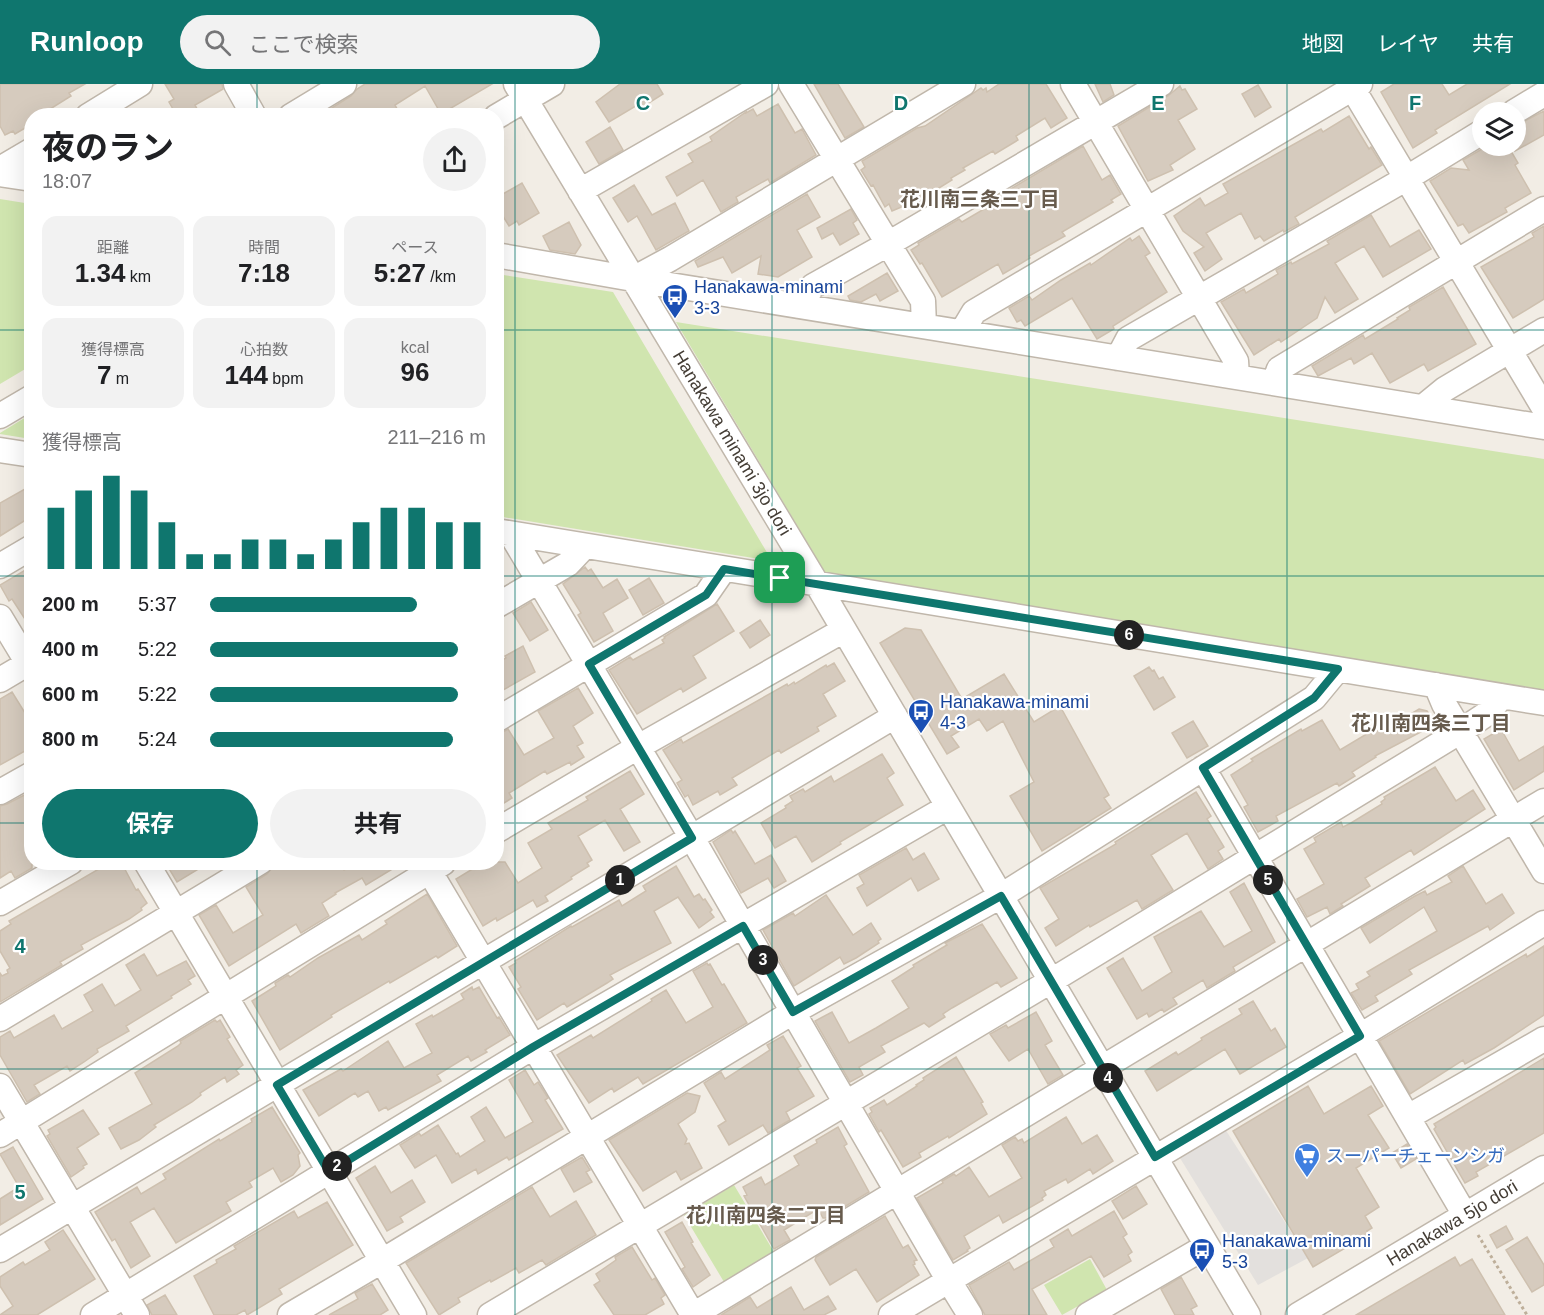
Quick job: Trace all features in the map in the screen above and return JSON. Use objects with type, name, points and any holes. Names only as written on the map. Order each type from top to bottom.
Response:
[{"type":"street","points":[[101,108],[140,84]]},
{"type":"street","points":[[236,84],[250,108]]},
{"type":"street","points":[[304,108],[344,84]]},
{"type":"street","points":[[504,109],[521,92],[552,84]]},
{"type":"street","points":[[580,191],[766,84]]},
{"type":"street","points":[[791,84],[923,301],[924,326]]},
{"type":"street","points":[[633,279],[963,84]]},
{"type":"street","points":[[1073,84],[1236,361],[1236,377]]},
{"type":"street","points":[[799,306],[813,286],[1161,84]]},
{"type":"street","points":[[962,332],[974,312],[1354,85],[1544,408]]},
{"type":"street","name":"Hanakawa minami 3jo dori","points":[[521,92],[817,584],[1248,1315]]},
{"type":"street","points":[[1526,105],[1544,94]]},
{"type":"street","points":[[1118,358],[1128,339],[1472,138]]},
{"type":"street","points":[[9,170],[24,157]]},
{"type":"street","points":[[1275,383],[1279,369],[1544,209]]},
{"type":"street","points":[[504,256],[1544,427]]},
{"type":"street","points":[[1423,407],[1445,389],[1544,330]]},
{"type":"street","points":[[0,416],[24,402]]},
{"type":"street","points":[[0,450],[24,454]]},
{"type":"street","points":[[504,533],[1544,703]]},
{"type":"street","points":[[504,533],[539,581],[589,664],[970,1315]]},
{"type":"street","points":[[504,601],[568,564],[585,546]]},
{"type":"street","points":[[0,566],[24,552]]},
{"type":"street","points":[[504,715],[706,595],[724,569]]},
{"type":"street","points":[[0,617],[24,655]]},
{"type":"street","points":[[504,826],[844,630]]},
{"type":"street","points":[[0,680],[24,667]]},
{"type":"street","points":[[290,1315],[382,1262],[793,1012],[1001,896],[1314,698],[1338,669]]},
{"type":"street","points":[[1436,685],[1444,704],[1544,871]]},
{"type":"street","points":[[490,1315],[1255,858],[1461,731],[1488,713],[1502,696]]},
{"type":"street","points":[[0,1250],[895,716]]},
{"type":"street","points":[[1203,768],[1465,1215]]},
{"type":"street","points":[[0,792],[24,778]]},
{"type":"street","points":[[435,870],[483,962],[693,1315],[1544,801]]},
{"type":"street","points":[[93,1315],[131,1305],[329,1172],[533,1047],[948,807]]},
{"type":"street","points":[[0,903],[57,870]]},
{"type":"street","points":[[151,870],[414,1315]]},
{"type":"street","points":[[0,1019],[246,870]]},
{"type":"street","points":[[0,1135],[424,870]]},
{"type":"street","points":[[891,1315],[1360,1036],[1544,923]]},
{"type":"street","points":[[1408,1117],[1544,1039]]},
{"type":"street","points":[[0,1086],[131,1305]]},
{"type":"street","name":"Hanakawa 5jo dori","points":[[1298,1315],[1544,1168]]},
{"type":"street","points":[[1088,1315],[1207,1246]]},
{"type":"path","points":[[1478,1235],[1527,1315]]},
{"type":"green space","points":[[0,199],[24,203],[24,370],[0,384]]},
{"type":"green space","points":[[504,275],[613,292],[772,561],[504,517]]},
{"type":"green space","points":[[676,322],[1544,459],[1544,692],[826,574]]},
{"type":"green space","points":[[24,418],[24,438],[0,433]]},
{"type":"green space","points":[[734,1185],[774,1252],[724,1282],[684,1215]]},
{"type":"green space","points":[[1090,1259],[1107,1290],[1062,1315],[1044,1285]]},
{"type":"shaded area","points":[[1225,1129],[1308,1258],[1258,1285],[1180,1158]]},
{"type":"building","points":[[0,84],[85,84],[69,93],[71,96],[52,108],[24,108],[24,129],[15,134],[13,131],[5,135],[0,126]]},
{"type":"building","points":[[165,84],[222,84],[223,89],[195,105],[197,108],[172,108],[169,102],[174,99]]},
{"type":"building","points":[[365,84],[492,84],[451,108],[438,108],[425,86],[395,105],[397,108],[332,108],[351,96]]},
{"type":"building","points":[[620,84],[657,84],[663,94],[641,108],[639,104],[609,122],[596,102]]},
{"type":"building","points":[[814,84],[838,84],[864,127],[845,138]]},
{"type":"building","points":[[999,84],[1046,84],[1067,118],[1051,128],[1045,118],[1016,136],[1018,140],[995,154],[993,151],[963,168],[965,170],[934,191],[936,194],[920,203],[918,200],[892,211],[889,204],[885,207],[873,185],[871,186],[861,170],[865,167],[862,161],[917,128],[925,126],[981,88],[983,90],[986,88],[987,92]]},
{"type":"building","points":[[1095,84],[1110,84],[1114,95],[1103,102]]},
{"type":"building","points":[[1394,84],[1442,84],[1449,95],[1467,84],[1510,84],[1481,102],[1472,102],[1472,107],[1435,130],[1437,133],[1413,148],[1381,92]]},
{"type":"building","points":[[1258,85],[1271,107],[1255,117],[1242,94]]},
{"type":"building","points":[[1180,86],[1182,90],[1185,89],[1197,109],[1178,120],[1195,149],[1170,165],[1173,170],[1148,181],[1118,126],[1168,96]]},
{"type":"building","points":[[778,104],[795,133],[802,129],[816,155],[770,183],[768,179],[736,197],[738,202],[721,212],[703,180],[677,196],[666,177],[693,162],[688,154],[712,141],[710,137],[746,112],[753,109],[757,116]]},
{"type":"building","points":[[1544,111],[1544,135],[1526,145],[1526,120]]},
{"type":"building","points":[[1349,116],[1369,149],[1371,147],[1382,165],[1295,217],[1299,224],[1264,241],[1260,236],[1255,239],[1241,213],[1206,233],[1222,259],[1205,271],[1194,253],[1204,247],[1183,231],[1174,216],[1200,198],[1205,206],[1228,193],[1223,184],[1321,129],[1323,132]]},
{"type":"building","points":[[610,127],[623,150],[599,164],[586,142]]},
{"type":"building","points":[[1083,146],[1102,180],[1110,175],[1121,194],[1111,200],[1113,202],[1062,232],[1065,236],[1003,274],[998,264],[942,297],[922,263],[920,264],[911,250],[919,245],[918,243],[959,219],[962,222],[991,205],[989,202]]},
{"type":"building","points":[[1472,155],[1514,156],[1518,163],[1515,165],[1531,193],[1505,208],[1507,212],[1469,233],[1463,224],[1458,226],[1430,181],[1451,168],[1469,170],[1463,160]]},
{"type":"building","points":[[522,183],[539,213],[519,225],[517,221],[509,226],[504,218],[504,193]]},
{"type":"building","points":[[634,185],[652,215],[675,203],[689,231],[656,250],[637,216],[628,222],[613,198]]},
{"type":"building","points":[[807,194],[820,217],[797,230],[812,257],[778,277],[758,274],[761,256],[732,273],[723,257],[698,267],[695,261]]},
{"type":"building","points":[[851,209],[857,220],[853,223],[859,234],[840,245],[833,233],[822,239],[817,228]]},
{"type":"building","points":[[1371,215],[1390,247],[1419,230],[1431,249],[1383,277],[1364,246],[1335,263],[1358,299],[1335,313],[1325,297],[1317,318],[1281,342],[1279,339],[1254,355],[1221,302],[1244,289],[1246,293],[1278,274],[1276,270],[1329,244],[1327,241]]},
{"type":"building","points":[[569,222],[581,245],[575,254],[550,250],[543,236]]},
{"type":"building","points":[[1544,226],[1544,299],[1513,318],[1481,267],[1534,237],[1532,233]]},
{"type":"building","points":[[1139,236],[1150,253],[1145,256],[1167,292],[1113,326],[1114,329],[1097,339],[1072,298],[1025,326],[1021,320],[1017,322],[1009,308],[1029,296],[1032,300],[1061,280],[1090,263],[1091,265],[1130,238],[1132,241]]},
{"type":"building","points":[[887,273],[898,291],[880,301],[876,294],[861,302],[850,300],[848,296]]},
{"type":"building","points":[[1443,287],[1476,344],[1428,371],[1424,364],[1390,383],[1372,353],[1354,364],[1351,358],[1318,376],[1312,366],[1363,335],[1365,339],[1398,319],[1410,310],[1409,307]]},
{"type":"building","points":[[24,490],[24,521],[0,536],[0,503]]},
{"type":"building","points":[[585,567],[588,571],[591,569],[603,588],[617,579],[628,598],[603,613],[613,631],[594,642],[578,615],[581,613],[563,584]]},
{"type":"building","points":[[24,571],[24,618],[12,599],[9,601],[0,585]]},
{"type":"building","points":[[649,578],[664,603],[643,615],[629,590]]},
{"type":"building","points":[[531,602],[548,630],[530,641],[513,613]]},
{"type":"building","points":[[717,604],[734,631],[693,656],[706,678],[683,692],[681,688],[637,714],[609,670],[630,657],[633,660],[664,643],[662,640],[664,637]]},
{"type":"building","points":[[760,620],[770,635],[750,648],[740,633]]},
{"type":"building","points":[[905,628],[921,630],[962,699],[1004,674],[1034,722],[1060,706],[1109,795],[1104,798],[1111,808],[1042,851],[1010,796],[1034,782],[1003,721],[987,731],[979,719],[951,736],[959,747],[947,754],[880,643]]},
{"type":"building","points":[[523,646],[535,672],[504,689],[505,656]]},
{"type":"building","points":[[834,663],[845,681],[823,694],[836,716],[817,727],[819,731],[781,753],[779,750],[732,778],[737,785],[720,795],[718,791],[693,805],[688,795],[685,797],[677,783],[682,780],[663,750],[681,739],[683,743],[787,684],[788,686],[794,682],[795,684],[826,665],[827,667]]},
{"type":"building","points":[[1149,667],[1152,671],[1154,670],[1159,679],[1163,677],[1175,697],[1154,710],[1134,676]]},
{"type":"building","points":[[578,688],[593,713],[573,726],[583,743],[577,746],[584,757],[571,765],[570,762],[547,774],[545,771],[509,793],[512,798],[504,803],[504,731],[508,729],[524,755],[554,738],[538,711]]},
{"type":"building","points":[[12,692],[24,711],[24,752],[0,765],[0,699]]},
{"type":"building","points":[[1419,709],[1427,711],[1436,724],[1375,756],[1352,772],[1355,776],[1339,786],[1337,783],[1276,816],[1278,821],[1258,832],[1244,807],[1248,805],[1231,775],[1253,761],[1251,759],[1301,729],[1302,731],[1322,720],[1340,750],[1370,732],[1372,734],[1397,718],[1399,721]]},
{"type":"building","points":[[1193,721],[1208,746],[1187,758],[1172,733]]},
{"type":"building","points":[[1501,729],[1519,761],[1544,746],[1544,771],[1514,790],[1484,739]]},
{"type":"building","points":[[882,754],[894,773],[887,778],[903,805],[840,842],[841,844],[812,862],[796,836],[775,848],[761,823],[786,808],[785,806],[793,801],[790,796],[803,789],[805,792],[831,776],[834,782]]},
{"type":"building","points":[[1435,767],[1456,801],[1473,790],[1485,809],[1414,855],[1411,850],[1365,878],[1370,886],[1341,904],[1343,906],[1330,914],[1327,907],[1307,917],[1297,899],[1324,884],[1304,849],[1316,842],[1314,838],[1341,822],[1343,827],[1351,823],[1382,804],[1384,797]]},
{"type":"building","points":[[630,771],[644,794],[620,809],[640,842],[624,851],[605,820],[578,836],[592,860],[587,863],[589,866],[545,896],[548,901],[537,907],[533,900],[497,921],[496,918],[483,926],[456,879],[471,870],[504,870],[505,862],[518,883],[542,868],[528,843],[552,829],[548,823],[588,800],[586,797]]},
{"type":"building","points":[[1196,792],[1211,816],[1207,819],[1224,847],[1218,851],[1223,859],[1208,869],[1187,833],[1151,855],[1173,890],[1142,909],[1137,900],[1090,927],[1089,925],[1056,946],[1045,928],[1059,919],[1040,888],[1116,844],[1115,842]]},
{"type":"building","points":[[24,795],[24,870],[29,870],[15,878],[11,871],[0,878],[0,806]]},
{"type":"building","points":[[731,830],[733,833],[735,831],[755,864],[771,855],[786,881],[774,888],[768,878],[741,893],[713,842]]},
{"type":"building","points":[[906,848],[913,860],[924,853],[939,879],[918,891],[911,878],[867,906],[857,888],[864,884],[859,875]]},
{"type":"building","points":[[676,866],[694,897],[699,894],[703,900],[705,899],[714,917],[699,928],[678,897],[654,911],[671,943],[610,975],[613,979],[567,1007],[564,1003],[537,1020],[518,989],[521,987],[509,967],[571,926],[619,900],[622,906],[646,891],[643,886]]},
{"type":"building","points":[[1463,866],[1486,904],[1502,894],[1514,913],[1490,930],[1488,926],[1409,970],[1412,974],[1375,996],[1378,1001],[1362,1010],[1351,993],[1359,989],[1356,984],[1370,976],[1367,972],[1437,931],[1424,907],[1370,943],[1361,928],[1415,896],[1425,891],[1427,895],[1452,882],[1448,876]]},
{"type":"building","points":[[97,870],[125,870],[136,890],[138,889],[147,903],[141,908],[142,910],[129,919],[81,945],[83,949],[60,962],[62,965],[0,1002],[0,973],[2,976],[8,973],[7,970],[10,968],[0,951],[0,931],[11,924],[9,921]]},
{"type":"building","points":[[170,870],[197,870],[177,882]]},
{"type":"building","points":[[270,870],[391,870],[366,885],[362,878],[335,893],[322,903],[329,916],[301,933],[296,924],[229,966],[199,915],[216,905],[233,933],[263,915],[246,887]]},
{"type":"building","points":[[1244,883],[1275,942],[1233,967],[1235,971],[1207,988],[1203,980],[1173,998],[1177,1004],[1164,1012],[1162,1009],[1149,1017],[1147,1013],[1137,1019],[1107,968],[1123,958],[1142,991],[1172,972],[1154,937],[1201,911],[1224,947],[1252,931],[1230,892]]},
{"type":"building","points":[[427,894],[457,946],[390,983],[389,981],[331,1015],[332,1017],[280,1050],[252,1001],[276,986],[275,983],[288,975],[290,977],[359,935],[362,940],[387,924],[385,921]]},
{"type":"building","points":[[826,895],[853,935],[871,923],[881,939],[879,943],[856,958],[844,964],[840,957],[794,986],[763,930],[793,913],[795,916]]},
{"type":"building","points":[[982,924],[1017,978],[1001,987],[997,982],[952,1008],[943,1014],[945,1017],[929,1027],[924,1023],[881,1046],[885,1052],[859,1067],[863,1075],[850,1082],[815,1021],[832,1012],[849,1043],[876,1028],[909,1008],[892,981],[914,967],[913,965],[947,945],[945,943]]},
{"type":"building","points":[[1544,946],[1544,1015],[1494,1048],[1465,1064],[1463,1060],[1410,1094],[1379,1041],[1526,954],[1527,957]]},
{"type":"building","points":[[144,954],[157,976],[186,961],[195,976],[188,980],[191,984],[126,1026],[129,1031],[97,1049],[98,1052],[84,1062],[70,1071],[67,1066],[34,1085],[40,1094],[27,1102],[0,1055],[0,1037],[10,1031],[14,1038],[54,1015],[62,1029],[93,1011],[84,995],[102,984],[115,1006],[141,990],[126,965]]},
{"type":"building","points":[[707,963],[710,964],[722,985],[724,984],[747,1023],[643,1084],[638,1077],[614,1092],[612,1088],[589,1103],[557,1055],[591,1035],[593,1038],[666,990],[686,1023],[713,1007],[693,971]]},
{"type":"building","points":[[472,987],[473,990],[479,987],[510,1035],[471,1061],[468,1056],[437,1075],[441,1081],[388,1110],[386,1107],[379,1111],[368,1091],[358,1097],[355,1093],[319,1116],[303,1090],[341,1069],[343,1071],[388,1041],[404,1068],[432,1053],[416,1024],[464,999],[461,994]]},
{"type":"building","points":[[1253,1001],[1271,1031],[1275,1028],[1286,1047],[1240,1074],[1225,1049],[1157,1091],[1145,1071],[1176,1052],[1178,1055],[1202,1040],[1201,1038],[1242,1014],[1239,1009]]},
{"type":"building","points":[[1036,1012],[1052,1041],[1045,1045],[1063,1075],[1048,1084],[1028,1049],[1009,1061],[990,1034],[1006,1025],[1008,1028]]},
{"type":"building","points":[[215,1020],[217,1022],[220,1020],[230,1037],[227,1039],[243,1065],[236,1070],[239,1074],[227,1082],[225,1077],[200,1093],[201,1095],[192,1102],[154,1125],[156,1127],[139,1140],[121,1149],[109,1128],[152,1104],[135,1073],[178,1046],[180,1041]]},
{"type":"building","points":[[783,1036],[801,1066],[797,1068],[814,1096],[786,1112],[790,1120],[768,1133],[763,1125],[729,1145],[718,1126],[726,1121],[704,1083],[721,1072],[725,1079],[770,1050],[767,1045]]},
{"type":"building","points":[[956,1057],[983,1102],[981,1103],[987,1114],[949,1138],[948,1136],[919,1153],[921,1157],[903,1167],[881,1130],[879,1132],[869,1114],[872,1112],[870,1108],[884,1100],[887,1105]]},
{"type":"building","points":[[1544,1058],[1544,1133],[1476,1172],[1478,1176],[1465,1183],[1434,1129],[1436,1127],[1434,1124]]},
{"type":"building","points":[[525,1070],[534,1085],[538,1082],[548,1098],[545,1100],[563,1129],[509,1160],[507,1157],[478,1174],[476,1169],[452,1183],[436,1155],[415,1168],[400,1145],[419,1133],[421,1136],[438,1125],[460,1157],[485,1141],[471,1117],[486,1107],[505,1138],[533,1122],[509,1080]]},
{"type":"building","points":[[1308,1086],[1324,1114],[1371,1086],[1383,1106],[1368,1115],[1389,1148],[1356,1168],[1379,1207],[1365,1216],[1372,1228],[1367,1231],[1369,1234],[1313,1267],[1233,1131]]},
{"type":"building","points":[[687,1093],[700,1096],[695,1112],[678,1124],[687,1139],[685,1144],[689,1143],[702,1168],[681,1180],[676,1171],[643,1191],[609,1140]]},
{"type":"building","points":[[272,1107],[300,1153],[298,1155],[300,1166],[293,1175],[281,1182],[273,1168],[249,1182],[252,1187],[226,1202],[231,1211],[176,1243],[154,1208],[130,1222],[150,1256],[131,1268],[115,1239],[112,1241],[95,1212],[137,1187],[141,1194],[166,1179],[163,1174],[219,1139],[220,1141],[252,1122],[251,1119]]},
{"type":"building","points":[[83,1110],[99,1134],[77,1148],[87,1164],[71,1177],[47,1136],[50,1134],[48,1130]]},
{"type":"building","points":[[1066,1117],[1082,1144],[1097,1135],[1113,1161],[1093,1174],[1090,1169],[1068,1183],[1066,1179],[1044,1191],[1046,1195],[1042,1198],[1043,1200],[1003,1223],[999,1215],[964,1236],[970,1248],[953,1260],[917,1198],[943,1183],[942,1181],[954,1174],[956,1176],[969,1167],[989,1197],[1022,1178],[1002,1145],[1015,1137],[1018,1141],[1022,1139],[1024,1143]]},
{"type":"building","points":[[838,1127],[847,1144],[844,1146],[869,1192],[826,1218],[823,1218],[818,1209],[784,1230],[790,1240],[774,1249],[744,1196],[747,1195],[743,1187],[761,1177],[765,1185],[799,1165],[794,1156],[817,1143],[816,1140]]},
{"type":"building","points":[[1407,1144],[1416,1159],[1401,1168],[1392,1153]]},
{"type":"building","points":[[13,1147],[43,1199],[0,1225],[0,1199],[19,1187],[0,1154]]},
{"type":"building","points":[[582,1157],[590,1170],[586,1172],[592,1182],[574,1192],[561,1169]]},
{"type":"building","points":[[375,1166],[391,1193],[412,1180],[425,1202],[400,1217],[403,1222],[387,1231],[356,1178]]},
{"type":"building","points":[[1136,1186],[1147,1204],[1123,1219],[1112,1201]]},
{"type":"building","points":[[532,1187],[550,1217],[576,1201],[596,1235],[546,1265],[542,1260],[519,1273],[516,1268],[491,1282],[490,1280],[458,1298],[460,1302],[439,1315],[406,1263]]},
{"type":"building","points":[[327,1202],[353,1245],[279,1289],[282,1294],[247,1315],[245,1310],[236,1315],[214,1315],[194,1276],[236,1249],[234,1246],[294,1211],[298,1218]]},
{"type":"building","points":[[1114,1211],[1127,1234],[1123,1237],[1132,1252],[1128,1255],[1131,1261],[1104,1277],[1091,1256],[1032,1289],[1047,1315],[985,1315],[969,1285],[1009,1262],[1014,1270],[1054,1247],[1050,1240],[1068,1229],[1072,1236]]},
{"type":"building","points":[[885,1216],[903,1248],[908,1245],[917,1260],[913,1265],[919,1275],[877,1302],[856,1269],[830,1285],[815,1260],[816,1257]]},
{"type":"building","points":[[682,1222],[693,1242],[691,1243],[710,1275],[693,1287],[682,1269],[685,1267],[665,1232]]},
{"type":"building","points":[[1506,1226],[1513,1239],[1497,1248],[1490,1235]]},
{"type":"building","points":[[63,1230],[95,1279],[37,1315],[0,1315],[13,1306],[0,1286],[0,1277],[23,1262],[25,1265],[50,1250],[45,1242]]},
{"type":"building","points":[[1527,1237],[1544,1265],[1544,1285],[1532,1292],[1506,1250]]},
{"type":"building","points":[[632,1247],[652,1280],[655,1278],[665,1295],[661,1298],[664,1304],[645,1315],[614,1315],[594,1285],[600,1281],[596,1274],[616,1260],[615,1257]]},
{"type":"building","points":[[1455,1257],[1460,1266],[1472,1259],[1505,1315],[1356,1315]]},
{"type":"building","points":[[1181,1277],[1197,1306],[1191,1309],[1194,1315],[1175,1315],[1161,1289]]},
{"type":"building","points":[[372,1284],[388,1310],[380,1315],[329,1315],[358,1299],[355,1293]]},
{"type":"building","points":[[791,1287],[804,1310],[828,1296],[836,1309],[824,1315],[721,1315],[750,1297],[757,1308]]},
{"type":"building","points":[[165,1295],[177,1315],[152,1315],[147,1305]]},
{"type":"place","name":"Hanakawa-minami 3-3","points":[[675,320]]},
{"type":"place","name":"Hanakawa-minami 4-3","points":[[921,735]]},
{"type":"place","name":"スーパーチェーンシガ","points":[[1307,1179]]},
{"type":"place","name":"Hanakawa-minami 5-3","points":[[1202,1274]]},
{"type":"district","name":"花川南三条三丁目","points":[[980,199]]},
{"type":"district","name":"花川南四条三丁目","points":[[1431,723]]},
{"type":"district","name":"花川南四条二丁目","points":[[766,1215]]},
{"type":"route","points":[[724,569],[780,578],[1338,669],[1314,698],[1203,768],[1360,1036],[1155,1157],[1001,896],[793,1012],[743,926],[533,1047],[329,1172],[277,1085],[692,838],[589,664],[706,595],[724,569]]}]
